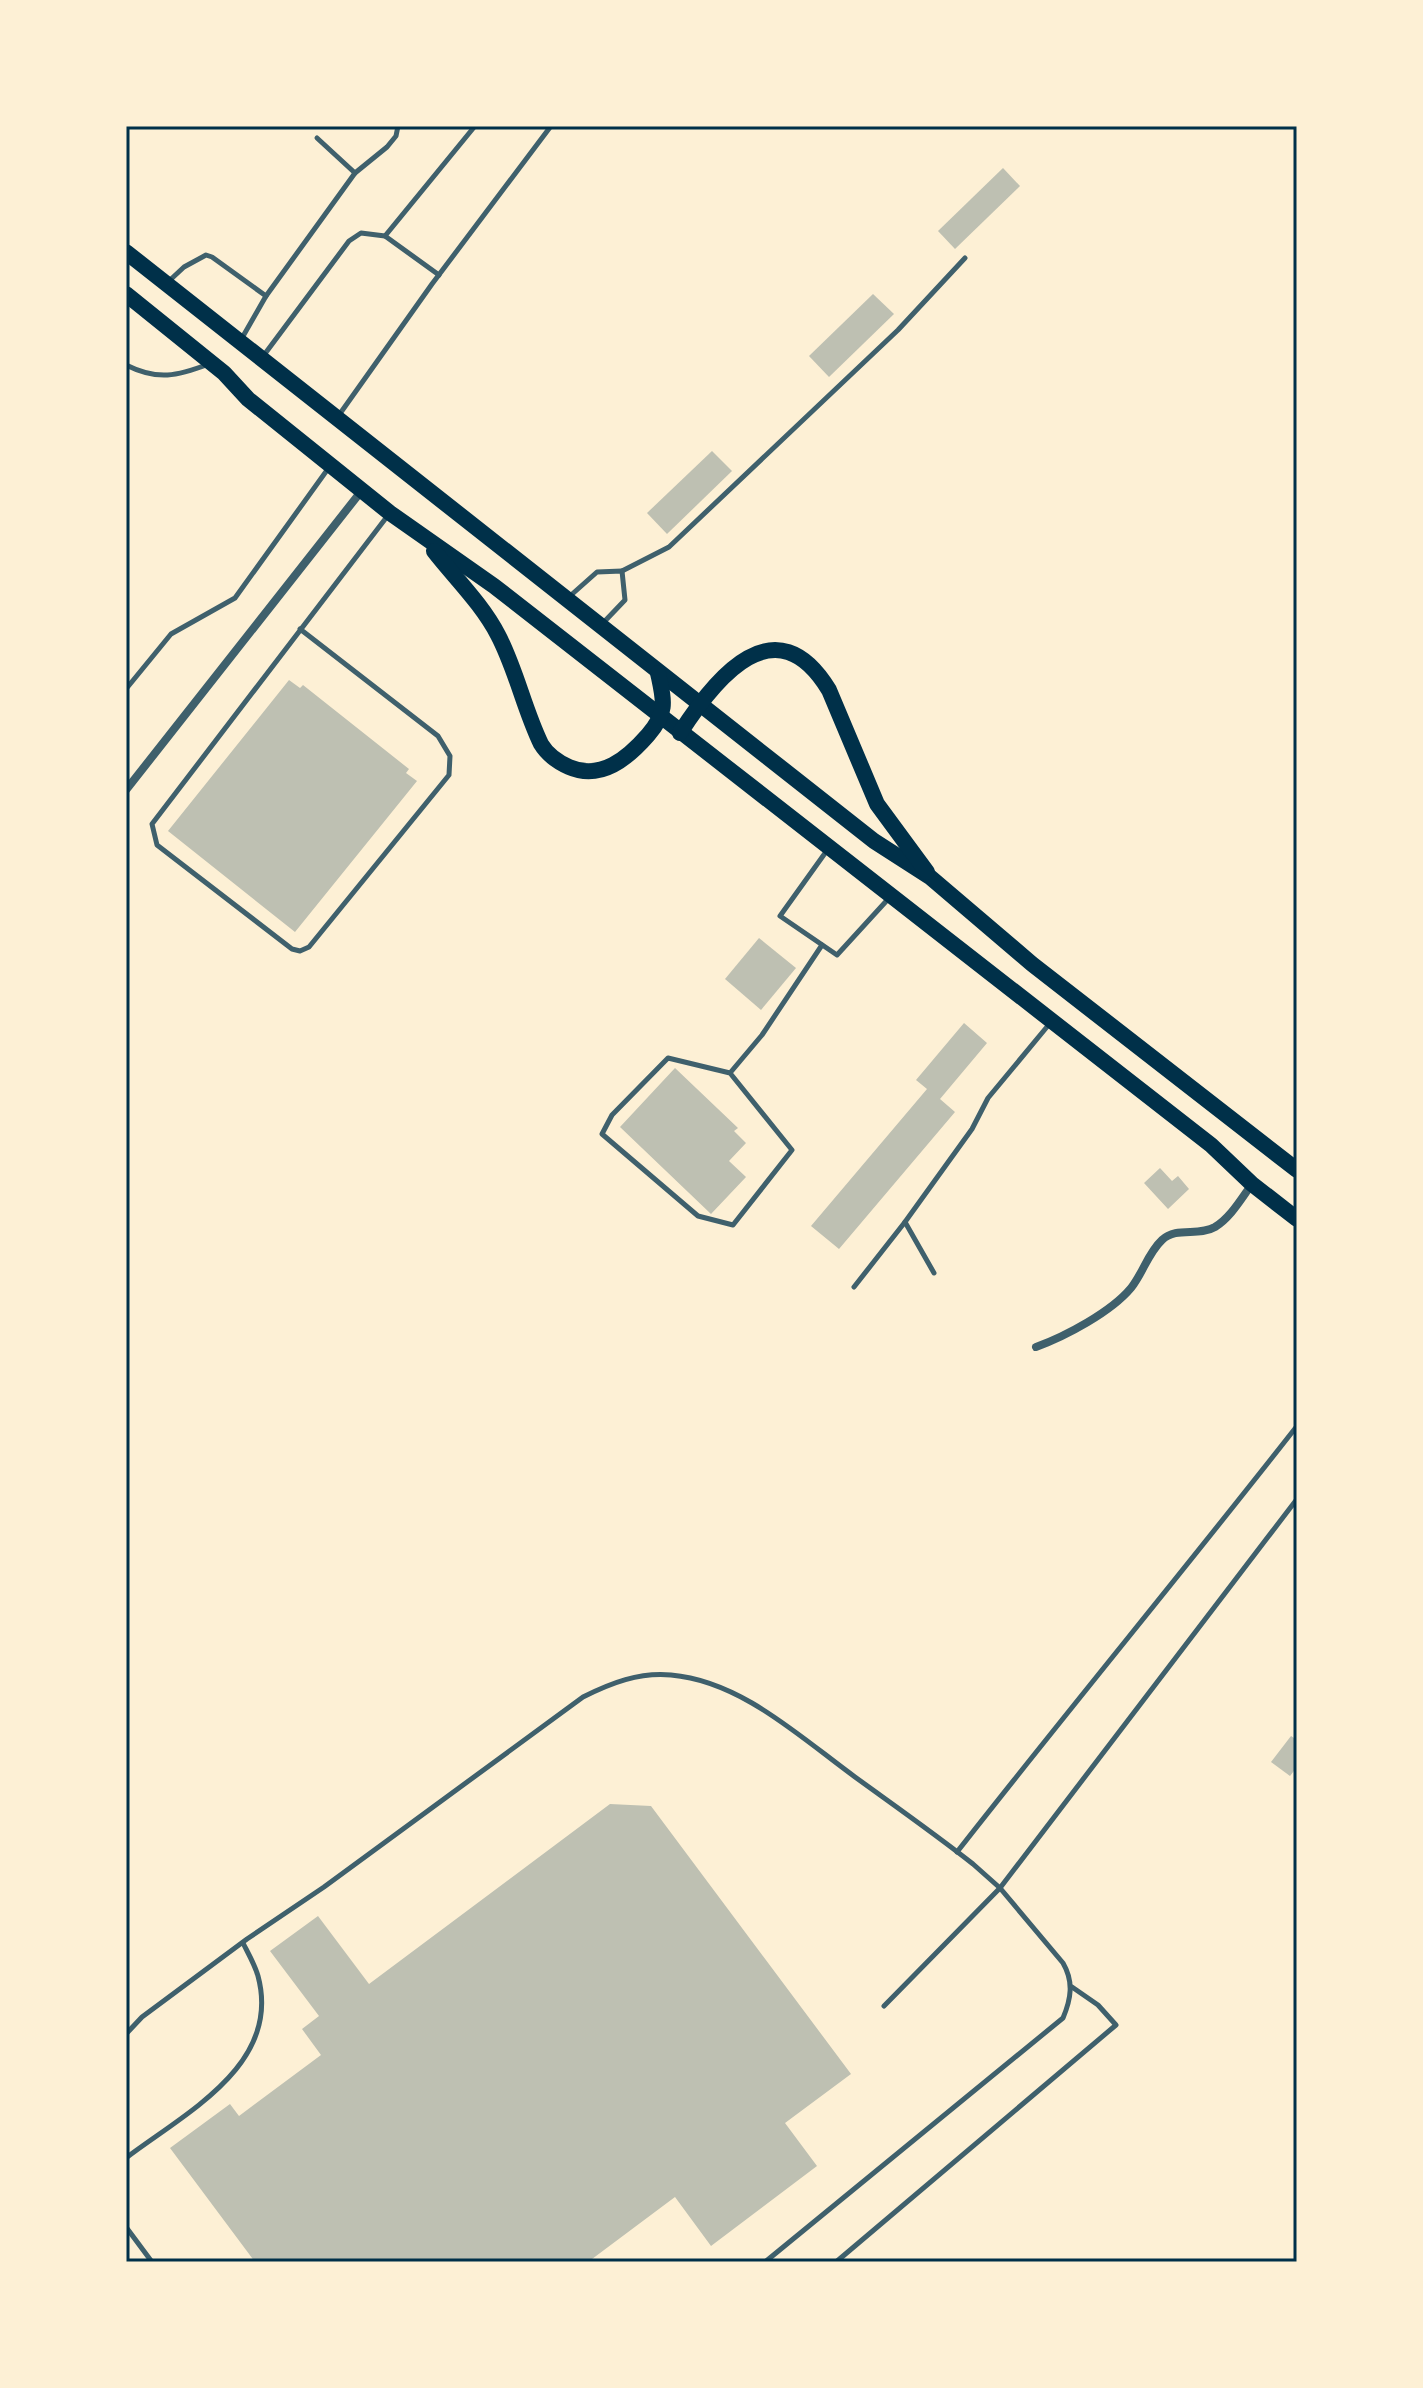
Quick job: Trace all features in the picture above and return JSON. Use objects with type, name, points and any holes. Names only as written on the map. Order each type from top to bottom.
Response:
[{"type":"highway","points":[[126,252],[874,841],[930,877],[1032,964],[1293,1160]]},
{"type":"highway","points":[[126,294],[212,363],[248,399],[390,513],[494,586],[1211,1145],[1252,1184],[1297,1219]]},
{"type":"highway","points":[[423,538],[498,634],[542,744],[560,763],[589,772],[608,768],[624,759],[662,718],[664,697],[658,673]]},
{"type":"highway","points":[[680,733],[699,704],[727,672],[747,656],[763,650],[780,650],[808,662],[829,690],[877,804],[930,877]]},
{"type":"street","points":[[126,790],[363,489]]},
{"type":"street","points":[[1036,1347],[1058,1339],[1114,1304],[1134,1285],[1153,1250],[1163,1239],[1173,1232],[1215,1227],[1234,1209],[1252,1184]]},
{"type":"lane","points":[[239,343],[266,296],[355,173],[387,147],[396,136],[398,126]]},
{"type":"lane","points":[[385,236],[475,126]]},
{"type":"lane","points":[[336,419],[551,126]]},
{"type":"lane","points":[[317,138],[355,173]]},
{"type":"lane","points":[[261,360],[349,241],[361,233],[385,236],[439,275]]},
{"type":"lane","points":[[166,284],[184,267],[206,255],[266,296]]},
{"type":"lane","points":[[566,599],[597,572],[622,571],[669,547],[898,330],[965,258]]},
{"type":"lane","points":[[126,365],[145,375],[178,375],[212,363]]},
{"type":"lane","points":[[126,689],[171,634],[235,598],[332,464]]},
{"type":"lane","points":[[300,629],[438,736],[450,756],[449,775],[309,947],[300,951],[292,949],[157,845],[152,824],[300,629],[390,513]]},
{"type":"lane","points":[[600,626],[625,600],[622,571]]},
{"type":"lane","points":[[828,848],[780,916],[837,955],[891,896]]},
{"type":"lane","points":[[730,1073],[762,1035],[822,945]]},
{"type":"lane","points":[[854,1287],[972,1129],[988,1098],[1052,1021]]},
{"type":"lane","points":[[668,1058],[730,1073],[792,1150],[733,1225],[698,1216],[602,1134],[612,1115],[668,1058]]},
{"type":"lane","points":[[905,1222],[934,1273]]},
{"type":"lane","points":[[957,1852],[1297,1426]]},
{"type":"lane","points":[[884,2006],[1000,1888],[1297,1499]]},
{"type":"lane","points":[[126,2034],[142,2017],[583,1697],[610,1683],[654,1674],[704,1681],[747,1701],[957,1852],[1000,1888],[1063,1963],[1072,1987],[1063,2018],[765,2262]]},
{"type":"lane","points":[[126,2158],[226,2083],[247,2058],[262,2020],[258,1976],[243,1943]]},
{"type":"lane","points":[[836,2262],[1116,2025],[1098,2005],[1072,1987]]},
{"type":"lane","points":[[126,2227],[152,2262]]},
{"type":"building","points":[[1003,168],[1020,186],[955,249],[938,231]]},
{"type":"building","points":[[873,294],[894,314],[829,377],[809,356]]},
{"type":"building","points":[[712,451],[732,471],[667,534],[647,513]]},
{"type":"building","points":[[289,680],[300,688],[303,685],[409,769],[406,773],[417,781],[295,932],[168,831]]},
{"type":"building","points":[[759,938],[796,968],[761,1010],[725,979]]},
{"type":"building","points":[[964,1023],[987,1043],[940,1099],[955,1112],[839,1249],[811,1226],[927,1089],[916,1080]]},
{"type":"building","points":[[675,1068],[738,1128],[734,1131],[746,1143],[729,1161],[746,1177],[711,1214],[620,1127]]},
{"type":"building","points":[[1160,1168],[1172,1181],[1178,1176],[1189,1189],[1168,1209],[1144,1183]]},
{"type":"building","points":[[1291,1736],[1297,1740],[1297,1767],[1290,1776],[1271,1762]]},
{"type":"building","points":[[610,1804],[651,1806],[851,2074],[785,2123],[817,2166],[711,2246],[675,2197],[588,2262],[255,2262],[170,2148],[230,2104],[239,2116],[321,2055],[302,2029],[319,2016],[270,1951],[318,1916],[369,1984]]}]
